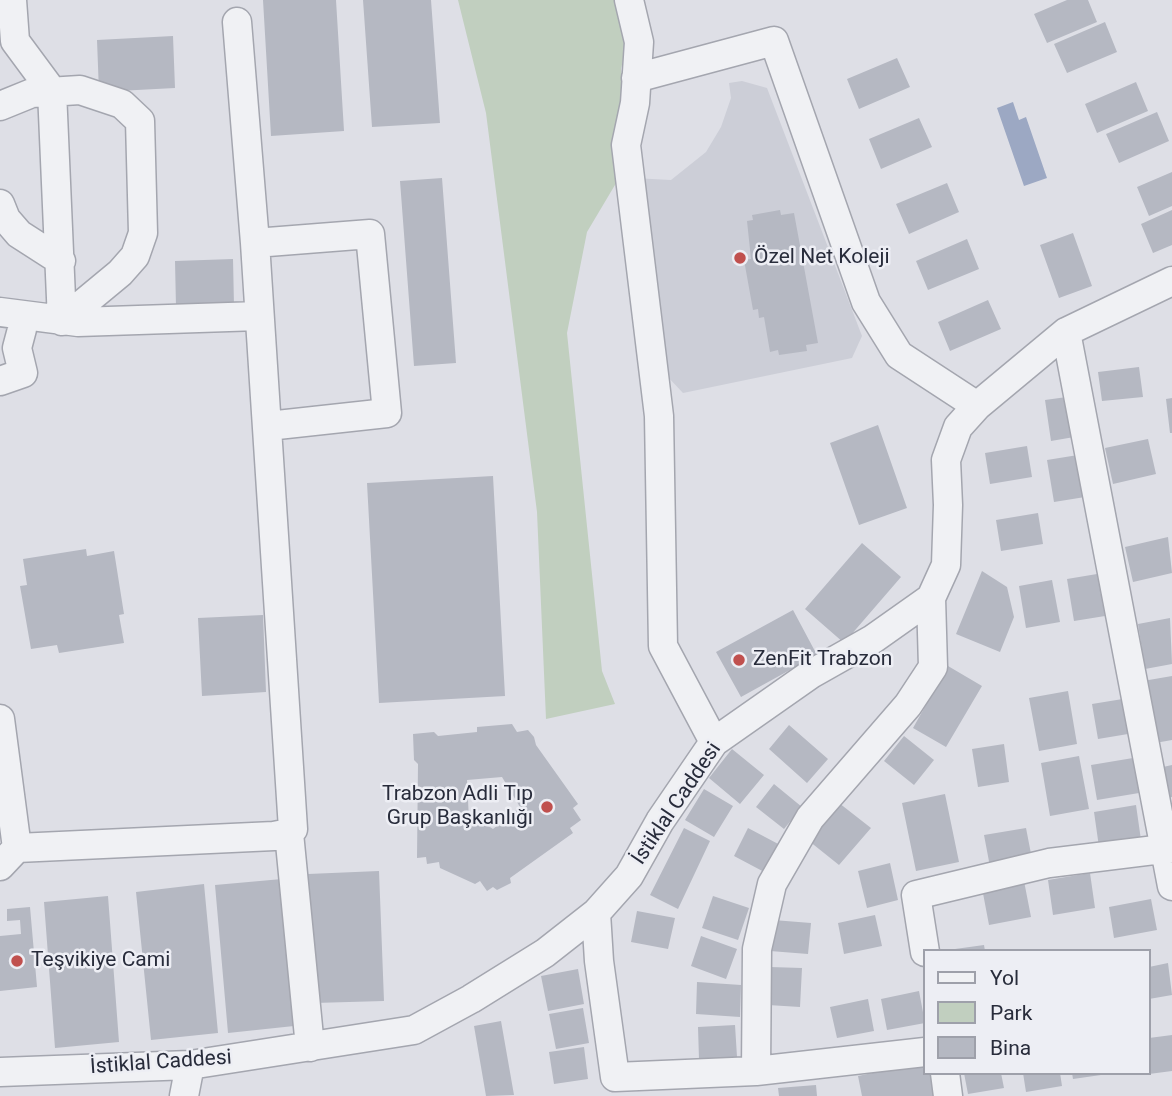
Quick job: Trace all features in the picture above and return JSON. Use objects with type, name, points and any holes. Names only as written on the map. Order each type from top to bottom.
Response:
[{"type":"street","points":[[0,381],[23,373],[17,348],[25,324],[61,261],[52,91],[15,41],[12,0]]},
{"type":"street","points":[[629,0],[639,42],[626,145],[659,416],[663,646],[714,742]]},
{"type":"street","points":[[237,22],[268,426],[293,823],[289,833],[310,1047]]},
{"type":"street","points":[[636,78],[774,41],[866,302],[899,355],[977,406]]},
{"type":"street","points":[[0,106],[32,93],[80,90],[101,94],[134,112],[140,121],[143,233],[135,256],[120,273],[25,324]]},
{"type":"street","points":[[0,204],[6,219],[19,234],[61,261]]},
{"type":"street","points":[[255,243],[370,233],[387,413],[268,426]]},
{"type":"street","points":[[755,1071],[757,949],[772,884],[810,818],[908,705],[933,667],[931,598],[946,565],[946,460],[958,427],[977,406],[1066,332],[1172,281]]},
{"type":"street","points":[[25,324],[259,316]]},
{"type":"street","points":[[1066,332],[1169,849],[1172,886]]},
{"type":"street","name":"İstiklal Caddesi","points":[[0,1072],[190,1065],[414,1030],[471,999],[545,953],[596,913],[629,876],[660,821],[714,742],[811,674],[873,639],[931,598]]},
{"type":"street","points":[[0,719],[9,857],[289,833]]},
{"type":"street","points":[[925,949],[916,895],[1049,863],[1169,849]]},
{"type":"street","points":[[596,913],[599,961],[615,1077],[755,1071],[923,1052]]},
{"type":"street","points":[[184,1096],[190,1065]]},
{"type":"street","points":[[945,1075],[948,1096]]},
{"type":"shaded area","name":"Özel Net Koleji","points":[[742,81],[767,88],[862,336],[852,358],[683,393],[667,376],[633,178],[671,180],[706,152],[721,127],[731,98],[729,83]]},
{"type":"green space","points":[[458,0],[637,0],[621,69],[634,153],[587,232],[567,333],[602,671],[615,704],[546,719],[537,512],[486,113]]},
{"type":"water","points":[[1013,102],[1019,120],[1026,117],[1047,178],[1024,186],[997,108]]},
{"type":"building","points":[[263,0],[336,0],[344,131],[271,136]]},
{"type":"building","points":[[363,0],[431,0],[440,123],[372,127]]},
{"type":"building","points":[[1067,0],[1088,0],[1097,22],[1047,43],[1034,14]]},
{"type":"building","points":[[1105,22],[1117,52],[1067,73],[1054,44]]},
{"type":"building","points":[[173,36],[175,88],[99,92],[97,40]]},
{"type":"building","points":[[897,58],[910,87],[859,109],[847,79]]},
{"type":"building","points":[[1136,82],[1148,111],[1097,133],[1085,104]]},
{"type":"building","points":[[1157,112],[1169,141],[1119,163],[1106,134]]},
{"type":"building","points":[[919,118],[932,147],[881,169],[869,139]]},
{"type":"building","points":[[1172,172],[1172,206],[1149,216],[1137,187]]},
{"type":"building","points":[[442,178],[456,363],[414,366],[400,181]]},
{"type":"building","points":[[947,183],[959,212],[909,234],[896,204]]},
{"type":"building","points":[[780,210],[781,215],[794,213],[818,343],[806,345],[807,351],[779,355],[778,350],[770,352],[764,317],[759,318],[758,309],[753,310],[744,260],[751,259],[747,221],[753,220],[752,215]]},
{"type":"building","points":[[1172,210],[1172,245],[1153,253],[1141,224]]},
{"type":"building","points":[[1073,233],[1092,286],[1059,298],[1040,245]]},
{"type":"building","points":[[967,239],[979,269],[928,290],[916,261]]},
{"type":"building","points":[[233,259],[234,306],[176,307],[175,261]]},
{"type":"building","points":[[988,300],[1001,329],[950,351],[938,322]]},
{"type":"building","points":[[1139,367],[1143,397],[1102,401],[1098,372]]},
{"type":"building","points":[[1074,396],[1080,436],[1051,441],[1045,400]]},
{"type":"building","points":[[1172,398],[1172,433],[1170,433],[1166,399]]},
{"type":"building","points":[[878,425],[907,508],[859,525],[830,443]]},
{"type":"building","points":[[1148,439],[1156,474],[1113,484],[1105,448]]},
{"type":"building","points":[[1027,446],[1032,477],[990,484],[985,453]]},
{"type":"building","points":[[1078,455],[1085,497],[1054,502],[1047,460]]},
{"type":"building","points":[[493,476],[505,696],[379,703],[367,483]]},
{"type":"building","points":[[1038,513],[1043,544],[1001,551],[996,520]]},
{"type":"building","points":[[1168,537],[1172,573],[1133,582],[1125,547]]},
{"type":"building","points":[[862,543],[901,577],[844,643],[805,609]]},
{"type":"building","points":[[86,549],[87,556],[114,551],[124,614],[119,615],[124,643],[59,653],[57,645],[31,649],[20,586],[27,585],[23,559]]},
{"type":"building","points":[[982,571],[1007,587],[1014,617],[1000,652],[956,634]]},
{"type":"building","points":[[1097,574],[1105,616],[1074,621],[1067,579]]},
{"type":"building","points":[[1052,580],[1060,622],[1026,628],[1019,586]]},
{"type":"building","points":[[793,610],[817,655],[741,697],[716,652]]},
{"type":"building","points":[[263,615],[266,692],[202,696],[198,618]]},
{"type":"building","points":[[1170,618],[1172,664],[1145,669],[1138,624]]},
{"type":"building","points":[[948,666],[982,686],[946,747],[913,728]]},
{"type":"building","points":[[1172,676],[1172,740],[1155,743],[1143,681]]},
{"type":"building","points":[[1068,691],[1077,744],[1039,751],[1029,698]]},
{"type":"building","points":[[1135,697],[1140,732],[1098,739],[1092,704]]},
{"type":"building","name":"Trabzon Adli Tıp Grup Başkanlığı","points":[[512,724],[517,732],[528,730],[578,804],[573,808],[581,820],[570,828],[573,833],[510,878],[511,883],[497,890],[493,887],[487,891],[480,881],[475,884],[440,868],[439,862],[427,864],[426,857],[417,858],[418,764],[414,760],[413,734],[434,732],[438,736],[477,732],[477,727]],"holes":[[[502,777],[520,807],[493,829],[479,820],[469,820],[467,780]]]},
{"type":"building","points":[[789,725],[828,759],[807,783],[769,749]]},
{"type":"building","points":[[904,736],[934,760],[914,785],[884,761]]},
{"type":"building","points":[[1004,744],[1009,782],[978,787],[972,749]]},
{"type":"building","points":[[732,749],[764,775],[740,804],[709,778]]},
{"type":"building","points":[[1079,756],[1089,809],[1050,816],[1041,763]]},
{"type":"building","points":[[1133,758],[1139,793],[1097,800],[1091,765]]},
{"type":"building","points":[[1172,765],[1172,797],[1168,798],[1163,767]]},
{"type":"building","points":[[774,784],[802,807],[784,829],[756,807]]},
{"type":"building","points":[[704,789],[733,806],[714,837],[685,820]]},
{"type":"building","points":[[945,794],[959,862],[916,871],[902,803]]},
{"type":"building","points":[[839,803],[871,828],[839,865],[809,841]]},
{"type":"building","points":[[1136,805],[1141,840],[1099,847],[1094,812]]},
{"type":"building","points":[[684,828],[710,841],[678,909],[650,895]]},
{"type":"building","points":[[748,828],[782,846],[768,874],[734,856]]},
{"type":"building","points":[[1026,828],[1033,864],[991,872],[984,835]]},
{"type":"building","points":[[890,863],[898,900],[867,908],[858,871]]},
{"type":"building","points":[[379,871],[384,1001],[314,1003],[308,874]]},
{"type":"building","points":[[1090,873],[1095,908],[1053,915],[1048,880]]},
{"type":"building","points":[[282,879],[294,1026],[228,1033],[215,885]]},
{"type":"building","points":[[1024,881],[1031,917],[989,925],[982,888]]},
{"type":"building","points":[[204,884],[218,1033],[151,1040],[136,892]]},
{"type":"building","points":[[108,896],[119,1042],[55,1048],[44,902]]},
{"type":"building","points":[[713,896],[749,908],[738,940],[702,928]]},
{"type":"building","points":[[1151,899],[1157,930],[1114,938],[1109,907]]},
{"type":"building","name":"Teşvikiye Cami","points":[[30,907],[37,987],[0,991],[0,936],[21,934],[20,920],[7,921],[7,909]]},
{"type":"building","points":[[637,911],[675,918],[668,949],[631,942]]},
{"type":"building","points":[[875,915],[882,946],[844,954],[838,923]]},
{"type":"building","points":[[773,920],[811,923],[808,954],[770,951]]},
{"type":"building","points":[[701,936],[737,949],[726,979],[691,966]]},
{"type":"building","points":[[984,945],[985,949],[955,949]]},
{"type":"building","points":[[1168,963],[1172,995],[1151,999],[1151,967]]},
{"type":"building","points":[[770,967],[802,968],[800,1007],[768,1005]]},
{"type":"building","points":[[578,969],[584,1004],[548,1011],[541,976]]},
{"type":"building","points":[[697,982],[741,985],[740,1017],[696,1014]]},
{"type":"building","points":[[919,991],[923,1023],[887,1030],[881,999]]},
{"type":"building","points":[[868,999],[874,1031],[837,1038],[830,1007]]},
{"type":"building","points":[[583,1008],[589,1043],[556,1049],[549,1014]]},
{"type":"building","points":[[501,1021],[514,1095],[486,1096],[474,1026]]},
{"type":"building","points":[[735,1025],[737,1057],[699,1059],[698,1027]]},
{"type":"building","points":[[1172,1035],[1172,1071],[1151,1074],[1151,1038]]},
{"type":"building","points":[[584,1047],[588,1079],[554,1084],[549,1052]]},
{"type":"building","points":[[923,1062],[923,1075],[935,1075],[940,1096],[862,1096],[858,1076]]},
{"type":"building","points":[[964,1075],[1001,1075],[1004,1088],[968,1094]]},
{"type":"building","points":[[1023,1075],[1060,1075],[1062,1086],[1026,1092]]},
{"type":"building","points":[[1072,1075],[1101,1075],[1073,1079]]},
{"type":"building","points":[[816,1085],[817,1096],[779,1096],[778,1088]]},
{"type":"place","name":"Özel Net Koleji","points":[[740,258]]},
{"type":"place","name":"ZenFit Trabzon","points":[[739,660]]},
{"type":"place","name":"Trabzon Adli Tıp Grup Başkanlığı","points":[[547,807]]},
{"type":"place","name":"Teşvikiye Cami","points":[[17,961]]}]
